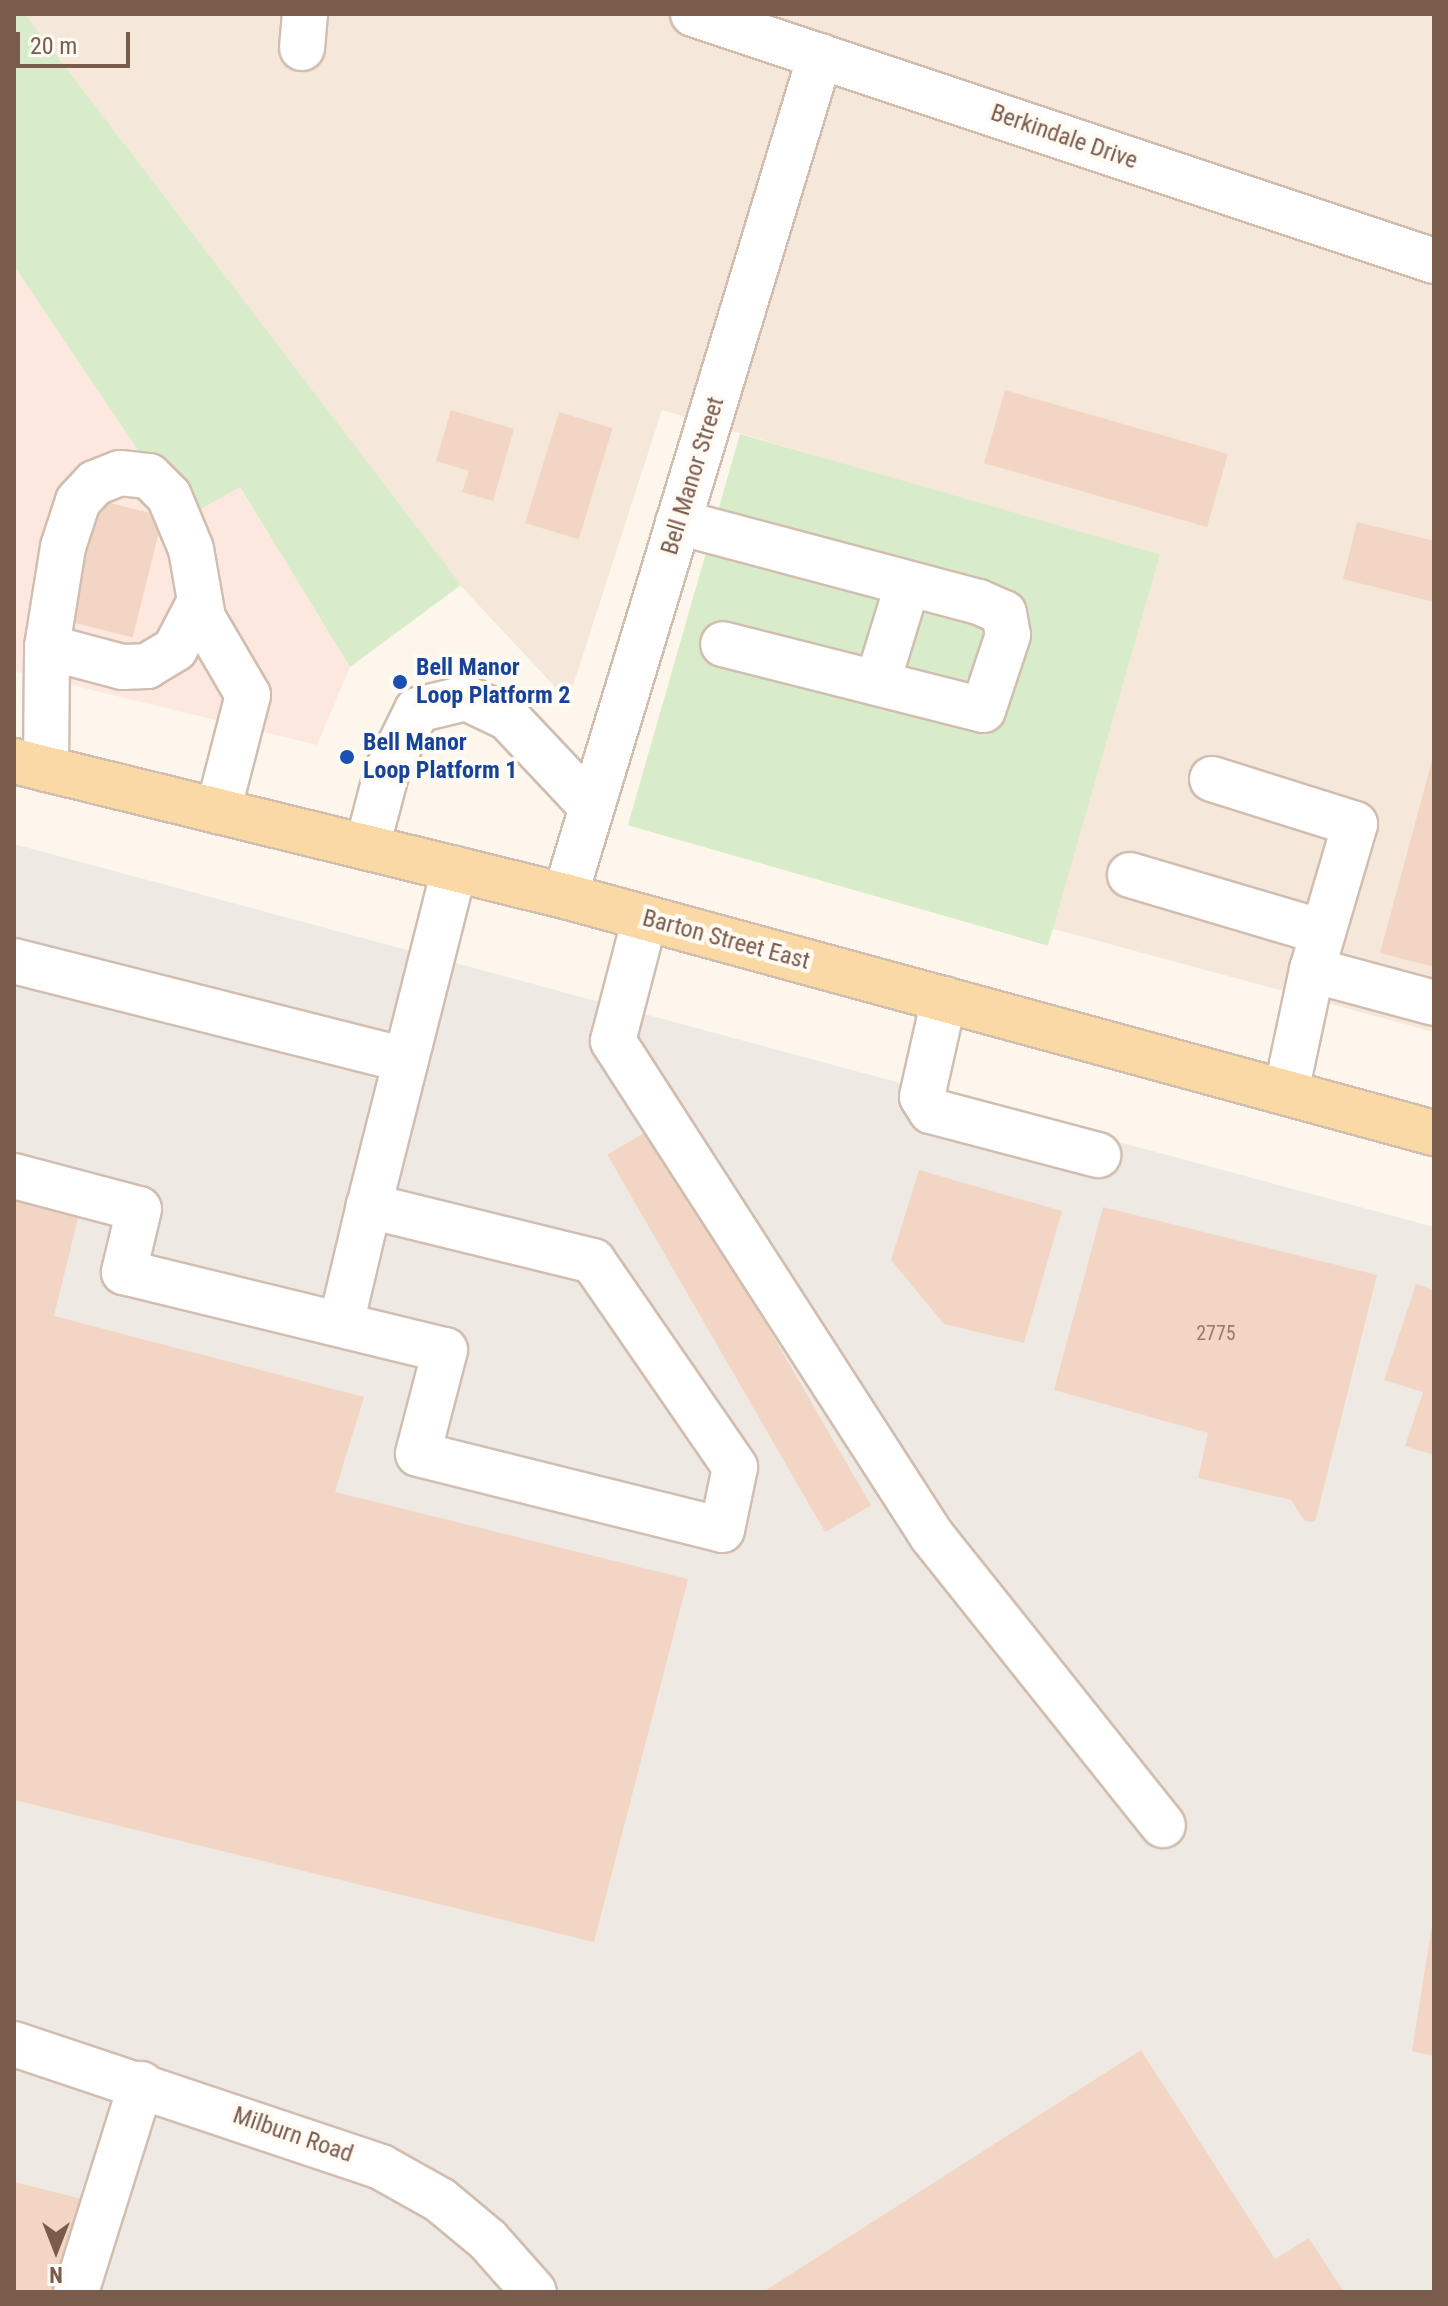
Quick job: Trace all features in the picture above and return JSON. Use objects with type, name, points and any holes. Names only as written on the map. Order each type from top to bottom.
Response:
[{"type":"main road","name":"Barton Street East","points":[[30,765],[565,896],[1434,1133]]},
{"type":"street","name":"Berkindale Drive","points":[[693,14],[1434,261]]},
{"type":"street","name":"Bell Manor Street","points":[[565,896],[820,56]]},
{"type":"street","points":[[30,765],[63,547],[78,501],[95,483],[120,473],[149,476],[169,496],[191,549],[203,618],[248,695],[218,811]]},
{"type":"street","points":[[678,522],[1004,613],[1008,635],[983,710],[723,644]]},
{"type":"street","points":[[878,681],[907,586]]},
{"type":"street","points":[[47,647],[122,667],[147,666],[175,649],[200,601]]},
{"type":"street","points":[[367,847],[387,771],[417,710],[466,698],[508,718],[592,807]]},
{"type":"street","points":[[1212,779],[1355,824],[1317,951],[1286,1092]]},
{"type":"street","points":[[341,1324],[454,869]]},
{"type":"street","points":[[1130,875],[1317,951],[1434,1003]]},
{"type":"street","points":[[645,918],[613,1041],[932,1536],[1163,1825]]},
{"type":"street","points":[[14,961],[406,1060]]},
{"type":"street","points":[[944,999],[922,1097],[931,1111],[1098,1155]]},
{"type":"street","points":[[14,1176],[139,1209],[124,1272],[445,1350],[418,1454],[722,1530],[735,1467],[593,1261],[369,1206]]},
{"type":"street","name":"Milburn Road","points":[[14,2044],[141,2084],[381,2167],[440,2200],[488,2240],[534,2292]]},
{"type":"street","points":[[76,2292],[141,2084]]},
{"type":"shaded area","points":[[25,14],[1434,14],[1434,1032],[1032,923],[1158,557],[662,410],[568,701],[460,585]]},
{"type":"shaded area","points":[[14,266],[184,517],[239,486],[350,667],[317,745],[14,671]]},
{"type":"shaded area","points":[[14,844],[1434,1227],[1434,2292],[14,2292]]},
{"type":"green space","points":[[14,14],[25,14],[461,585],[350,667],[240,487],[184,518],[14,266]]},
{"type":"green space","points":[[740,434],[1160,554],[1048,946],[628,825]]},
{"type":"building","points":[[1005,390],[1228,454],[1207,527],[984,463]]},
{"type":"building","points":[[451,410],[514,429],[493,501],[462,492],[469,471],[436,461]]},
{"type":"building","points":[[559,412],[613,428],[579,539],[525,523]]},
{"type":"building","points":[[94,499],[163,516],[133,637],[64,620]]},
{"type":"building","points":[[1357,522],[1434,541],[1434,602],[1343,579]]},
{"type":"building","points":[[1434,758],[1434,967],[1380,953]]},
{"type":"building","points":[[653,1128],[871,1506],[825,1532],[607,1154]]},
{"type":"building","points":[[919,1170],[1062,1211],[1024,1343],[944,1324],[891,1260]]},
{"type":"building","points":[[14,1198],[79,1214],[54,1316],[364,1397],[335,1492],[688,1579],[594,1942],[14,1800]]},
{"type":"building","points":[[1103,1207],[1377,1275],[1315,1522],[1305,1521],[1291,1500],[1198,1478],[1208,1433],[1054,1390]]},
{"type":"building","points":[[1416,1284],[1434,1290],[1434,1455],[1405,1446],[1423,1392],[1384,1380]]},
{"type":"building","points":[[1434,1926],[1434,2056],[1412,2051]]},
{"type":"building","points":[[1141,2050],[1275,2259],[1309,2238],[1344,2292],[763,2292]]},
{"type":"building","points":[[14,2182],[86,2200],[58,2292],[14,2292]]},
{"type":"place","name":"Bell Manor Loop Platform 2","points":[[400,682]]},
{"type":"place","name":"Bell Manor Loop Platform 1","points":[[347,757]]}]
